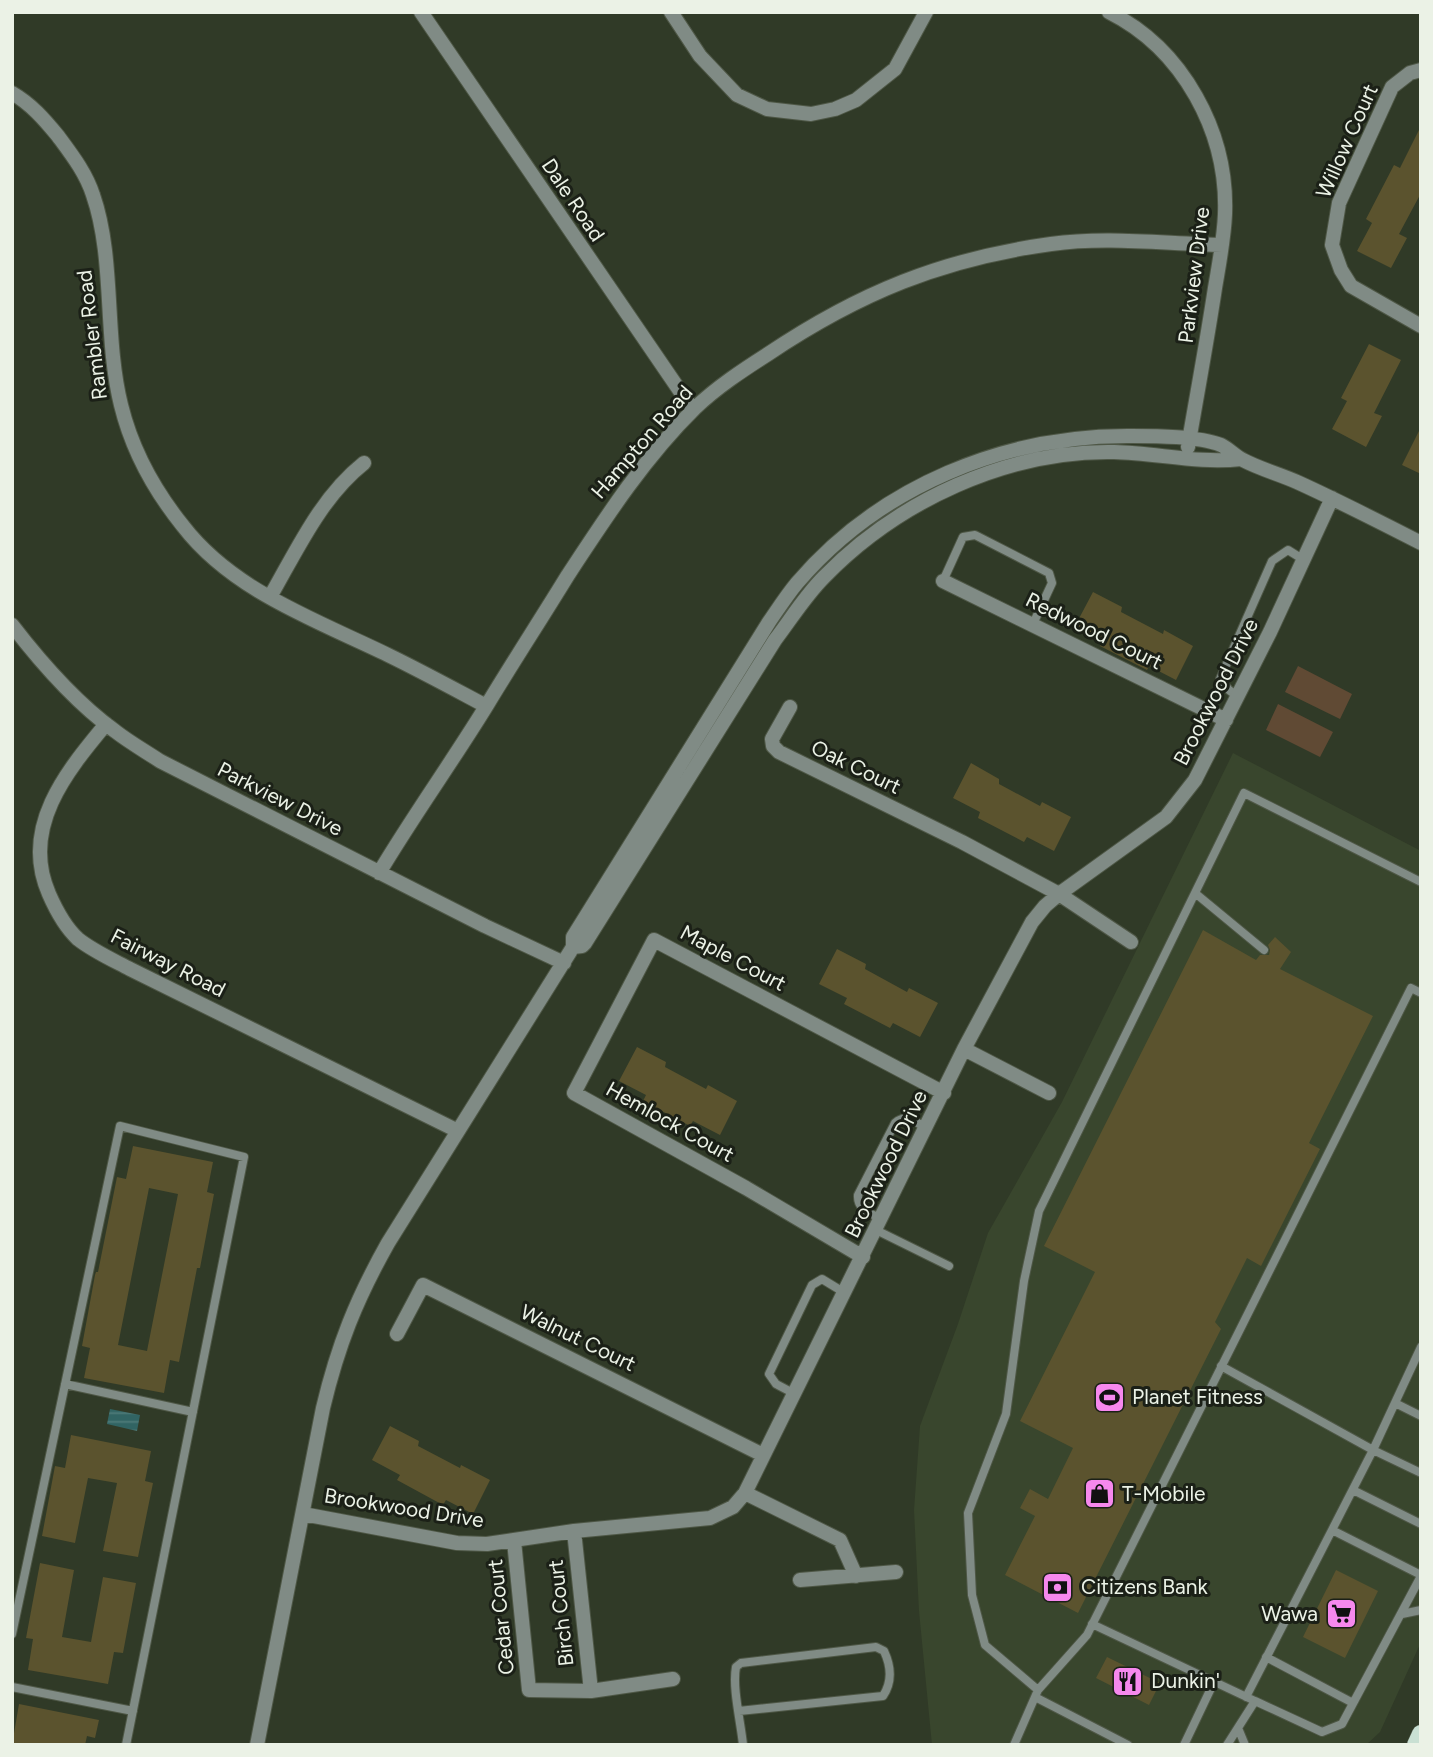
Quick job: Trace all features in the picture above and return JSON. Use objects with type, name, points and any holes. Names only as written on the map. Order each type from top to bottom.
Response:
[{"type":"main road","points":[[1416,1745],[1421,1734]]},
{"type":"street","name":"Dale Road","points":[[421,12],[692,411]]},
{"type":"street","points":[[671,12],[700,56],[737,95],[767,109],[811,114],[856,100],[895,69],[926,12]]},
{"type":"street","name":"Parkview Drive","points":[[1109,12],[1145,36],[1166,55],[1199,100],[1220,156],[1225,213],[1222,245],[1186,458]]},
{"type":"street","name":"Willow Court","points":[[1421,71],[1410,73],[1392,88],[1339,202],[1332,245],[1341,270],[1351,286],[1421,326]]},
{"type":"street","name":"Rambler Road","points":[[12,93],[40,113],[75,158],[93,195],[104,247],[111,348],[120,402],[140,458],[154,485],[184,528],[208,553],[240,579],[270,597],[486,706]]},
{"type":"street","name":"Hampton Road","points":[[379,873],[608,514],[641,470],[692,411],[739,373],[811,324],[872,293],[928,272],[1002,253],[1056,243],[1144,241],[1222,245]]},
{"type":"street","name":"Brookwood Drive","points":[[257,1745],[333,1364],[363,1288],[388,1243],[564,963],[573,947],[573,936],[769,622],[796,584],[846,536],[881,509],[917,487],[949,471],[1024,447],[1071,438],[1165,436],[1221,445],[1241,460],[1332,498],[1421,543]]},
{"type":"street","name":"Brookwood Drive","points":[[573,947],[585,943],[789,620],[824,577],[884,526],[919,504],[972,479],[1053,457],[1113,452],[1210,461],[1241,460]]},
{"type":"street","points":[[270,597],[324,506],[349,474],[364,463]]},
{"type":"street","name":"Brookwood Drive","points":[[303,1514],[457,1543],[486,1544],[574,1531],[710,1518],[733,1507],[745,1493],[964,1049],[1032,922],[1059,894],[1166,817],[1195,780],[1238,697],[1332,498]]},
{"type":"street","name":"Redwood Court","points":[[943,581],[1226,720]]},
{"type":"street","name":"Parkview Drive","points":[[12,625],[38,659],[106,724],[160,761],[379,873],[564,963]]},
{"type":"street","name":"Oak Court","points":[[790,707],[772,739],[773,746],[779,751],[962,842],[1059,894]]},
{"type":"street","name":"Fairway Road","points":[[106,724],[58,788],[40,839],[40,860],[46,887],[65,924],[78,939],[130,969],[458,1131]]},
{"type":"street","points":[[1059,894],[1131,942]]},
{"type":"street","name":"Maple Court","points":[[574,1093],[654,940],[944,1093]]},
{"type":"street","points":[[964,1049],[1049,1093]]},
{"type":"street","name":"Hemlock Court","points":[[574,1093],[746,1188],[863,1257]]},
{"type":"street","name":"Walnut Court","points":[[397,1334],[423,1285],[763,1455]]},
{"type":"street","points":[[745,1493],[840,1540],[856,1576]]},
{"type":"street","name":"Birch Court","points":[[574,1531],[591,1690]]},
{"type":"street","name":"Cedar Court","points":[[514,1541],[529,1690],[591,1690]]},
{"type":"street","points":[[800,1580],[896,1572]]},
{"type":"street","points":[[591,1690],[673,1679]]},
{"type":"lane","points":[[943,581],[963,537],[975,535],[1049,573],[1052,583],[1033,624]]},
{"type":"lane","points":[[1238,697],[1220,679],[1272,561],[1287,550],[1304,560]]},
{"type":"lane","points":[[1128,1745],[1036,1694],[985,1645],[972,1595],[968,1513],[1006,1414],[1024,1281],[1039,1210],[1244,793],[1421,882]]},
{"type":"lane","points":[[1195,893],[1264,950]]},
{"type":"lane","points":[[1014,1745],[1036,1694],[1087,1635],[1411,988],[1421,993]]},
{"type":"lane","points":[[927,1128],[907,1117],[895,1123],[858,1195],[857,1202],[879,1225],[949,1266]]},
{"type":"lane","points":[[12,1634],[120,1126],[244,1157],[126,1745]]},
{"type":"lane","points":[[793,1393],[776,1384],[769,1374],[812,1285],[816,1280],[822,1279],[845,1293]]},
{"type":"lane","points":[[1227,1745],[1238,1728],[1266,1657],[1373,1450],[1421,1347]]},
{"type":"lane","points":[[1221,1366],[1373,1450],[1421,1473]]},
{"type":"lane","points":[[65,1384],[193,1412]]},
{"type":"lane","points":[[1395,1403],[1421,1416]]},
{"type":"lane","points":[[1353,1490],[1421,1524]]},
{"type":"lane","points":[[1092,1624],[1322,1732],[1342,1724],[1421,1575],[1332,1530]]},
{"type":"lane","points":[[1402,1614],[1421,1610]]},
{"type":"lane","points":[[739,1710],[883,1696],[890,1677],[889,1661],[884,1651],[876,1647],[741,1663],[736,1667],[735,1674],[739,1710],[743,1745]]},
{"type":"lane","points":[[1266,1657],[1353,1703]]},
{"type":"lane","points":[[1184,1745],[1214,1682]]},
{"type":"lane","points":[[12,1687],[133,1711]]},
{"type":"lane","points":[[1238,1728],[1245,1745]]},
{"type":"shaded area","points":[[1298,666],[1352,694],[1340,719],[1285,692]]},
{"type":"shaded area","points":[[1278,704],[1333,732],[1320,757],[1266,730]]},
{"type":"shaded area","points":[[1233,753],[1421,851],[1421,1642],[1380,1732],[1366,1745],[932,1745],[919,1611],[914,1510],[920,1426],[988,1233],[1062,1102]]},
{"type":"water","points":[[110,1409],[140,1415],[137,1431],[107,1424]]},
{"type":"building","points":[[1421,126],[1421,193],[1399,234],[1407,238],[1391,268],[1357,251],[1372,223],[1366,219],[1394,165],[1400,168]]},
{"type":"building","points":[[1369,344],[1401,360],[1374,413],[1382,416],[1366,447],[1332,429],[1347,401],[1341,398]]},
{"type":"building","points":[[1421,427],[1421,474],[1402,465]]},
{"type":"building","points":[[1093,592],[1122,607],[1121,612],[1193,646],[1176,680],[1149,666],[1147,670],[1100,646],[1103,640],[1075,626]]},
{"type":"building","points":[[971,763],[999,779],[999,784],[1040,806],[1042,802],[1071,817],[1054,851],[1027,837],[1024,842],[978,818],[980,812],[953,798]]},
{"type":"building","points":[[1203,930],[1256,960],[1260,955],[1269,955],[1268,945],[1275,937],[1291,952],[1280,969],[1373,1016],[1309,1143],[1320,1149],[1261,1266],[1247,1258],[1215,1322],[1221,1329],[1078,1613],[1005,1575],[1035,1516],[1020,1508],[1030,1489],[1048,1499],[1073,1448],[1020,1421],[1095,1272],[1044,1246]]},
{"type":"building","points":[[837,949],[866,964],[865,969],[907,992],[909,988],[938,1003],[920,1037],[893,1023],[890,1028],[844,1004],[847,998],[819,984]]},
{"type":"building","points":[[637,1047],[666,1062],[665,1067],[706,1089],[708,1085],[737,1101],[720,1135],[693,1121],[690,1126],[643,1101],[646,1095],[619,1081]]},
{"type":"building","points":[[133,1146],[213,1162],[207,1192],[214,1194],[200,1268],[197,1268],[179,1362],[170,1360],[164,1393],[84,1378],[90,1348],[82,1346],[95,1275],[98,1272],[117,1177],[126,1179]],"holes":[[[149,1188],[178,1194],[147,1351],[118,1345]]]},
{"type":"building","points":[[390,1426],[419,1441],[418,1446],[490,1480],[473,1514],[446,1500],[443,1505],[397,1480],[400,1475],[372,1460]]},
{"type":"building","points":[[71,1435],[151,1451],[145,1481],[153,1483],[138,1557],[103,1551],[117,1483],[88,1478],[75,1543],[42,1536],[55,1466],[65,1468]]},
{"type":"building","points":[[40,1563],[74,1570],[62,1637],[91,1642],[103,1577],[136,1583],[123,1653],[114,1652],[108,1684],[28,1670],[33,1639],[26,1638]]},
{"type":"building","name":"Wawa","points":[[1336,1570],[1378,1591],[1345,1658],[1303,1637]]},
{"type":"building","name":"Dunkin'","points":[[1107,1657],[1160,1683],[1149,1705],[1096,1678]]},
{"type":"building","points":[[19,1704],[99,1720],[95,1738],[87,1736],[85,1745],[12,1745]]},
{"type":"place","name":"Planet Fitness","points":[[1109,1397]]},
{"type":"place","name":"T-Mobile","points":[[1099,1494]]},
{"type":"place","name":"Citizens Bank","points":[[1058,1587]]},
{"type":"place","name":"Wawa","points":[[1341,1614]]},
{"type":"place","name":"Dunkin'","points":[[1128,1681]]}]
